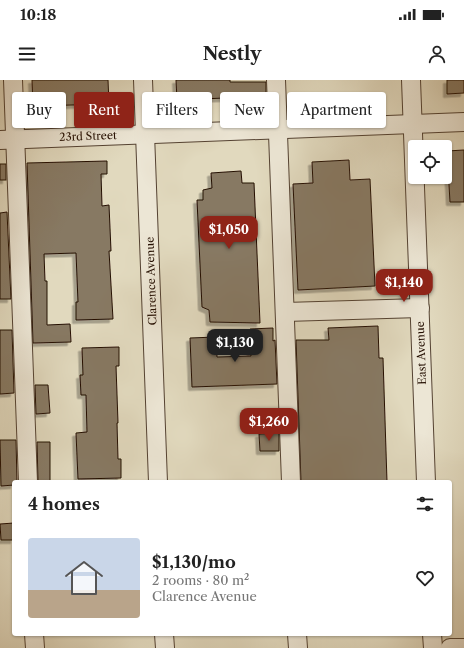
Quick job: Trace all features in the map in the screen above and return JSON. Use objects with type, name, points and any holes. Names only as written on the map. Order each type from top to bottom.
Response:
[{"type":"street","points":[[13,80],[8,139],[28,480]]},
{"type":"street","name":"Clarence Avenue","points":[[143,80],[158,480]]},
{"type":"street","points":[[276,80],[291,480]]},
{"type":"street","name":"East Avenue","points":[[411,80],[426,480]]},
{"type":"street","name":"23rd Street","points":[[8,139],[464,122]]},
{"type":"street","points":[[284,312],[420,308]]},
{"type":"street","points":[[34,636],[35,648]]},
{"type":"street","points":[[164,636],[165,648]]},
{"type":"street","points":[[297,636],[298,648]]},
{"type":"street","points":[[432,636],[433,648]]},
{"type":"street","points":[[450,648],[464,648]]},
{"type":"building","points":[[32,80],[108,80],[108,92],[74,92],[74,105],[66,105],[66,92],[32,92]]},
{"type":"building","points":[[176,80],[266,82],[266,92],[220,92],[220,98],[212,99],[212,92],[177,92]]},
{"type":"building","points":[[447,80],[464,80],[464,93],[447,94]]},
{"type":"building","points":[[464,150],[464,202],[450,202],[449,184],[452,184],[452,151]]},
{"type":"building","points":[[349,160],[350,180],[370,179],[375,286],[298,290],[293,184],[313,183],[312,162]]},
{"type":"building","points":[[107,161],[107,174],[101,174],[102,206],[109,205],[111,251],[109,251],[113,319],[76,320],[76,302],[78,302],[76,253],[44,254],[45,281],[47,281],[47,325],[70,324],[71,342],[33,343],[27,163]]},
{"type":"building","points":[[0,164],[6,164],[6,180],[0,180]]},
{"type":"building","points":[[241,171],[242,183],[254,183],[260,323],[210,322],[209,310],[202,307],[197,200],[203,200],[203,190],[212,188],[211,173]]},
{"type":"building","points":[[7,212],[11,299],[0,299],[0,213]]},
{"type":"building","points":[[378,326],[379,358],[383,358],[387,480],[301,480],[296,340],[329,340],[328,328]]},
{"type":"building","points":[[273,328],[277,384],[192,387],[190,338],[216,337],[217,357],[251,356],[250,329]]},
{"type":"building","points":[[0,330],[12,330],[14,393],[0,394]]},
{"type":"building","points":[[119,347],[119,366],[116,366],[118,459],[121,459],[121,478],[78,479],[76,433],[87,432],[86,395],[81,395],[80,375],[83,375],[82,348]]},
{"type":"building","points":[[35,385],[48,385],[50,413],[36,414]]},
{"type":"building","points":[[279,433],[279,451],[260,451],[259,434]]},
{"type":"building","points":[[0,440],[16,440],[17,480],[12,480],[12,485],[1,486]]},
{"type":"building","points":[[37,442],[50,442],[50,480],[38,480]]},
{"type":"building","points":[[12,523],[12,540],[1,540],[0,524]]}]
